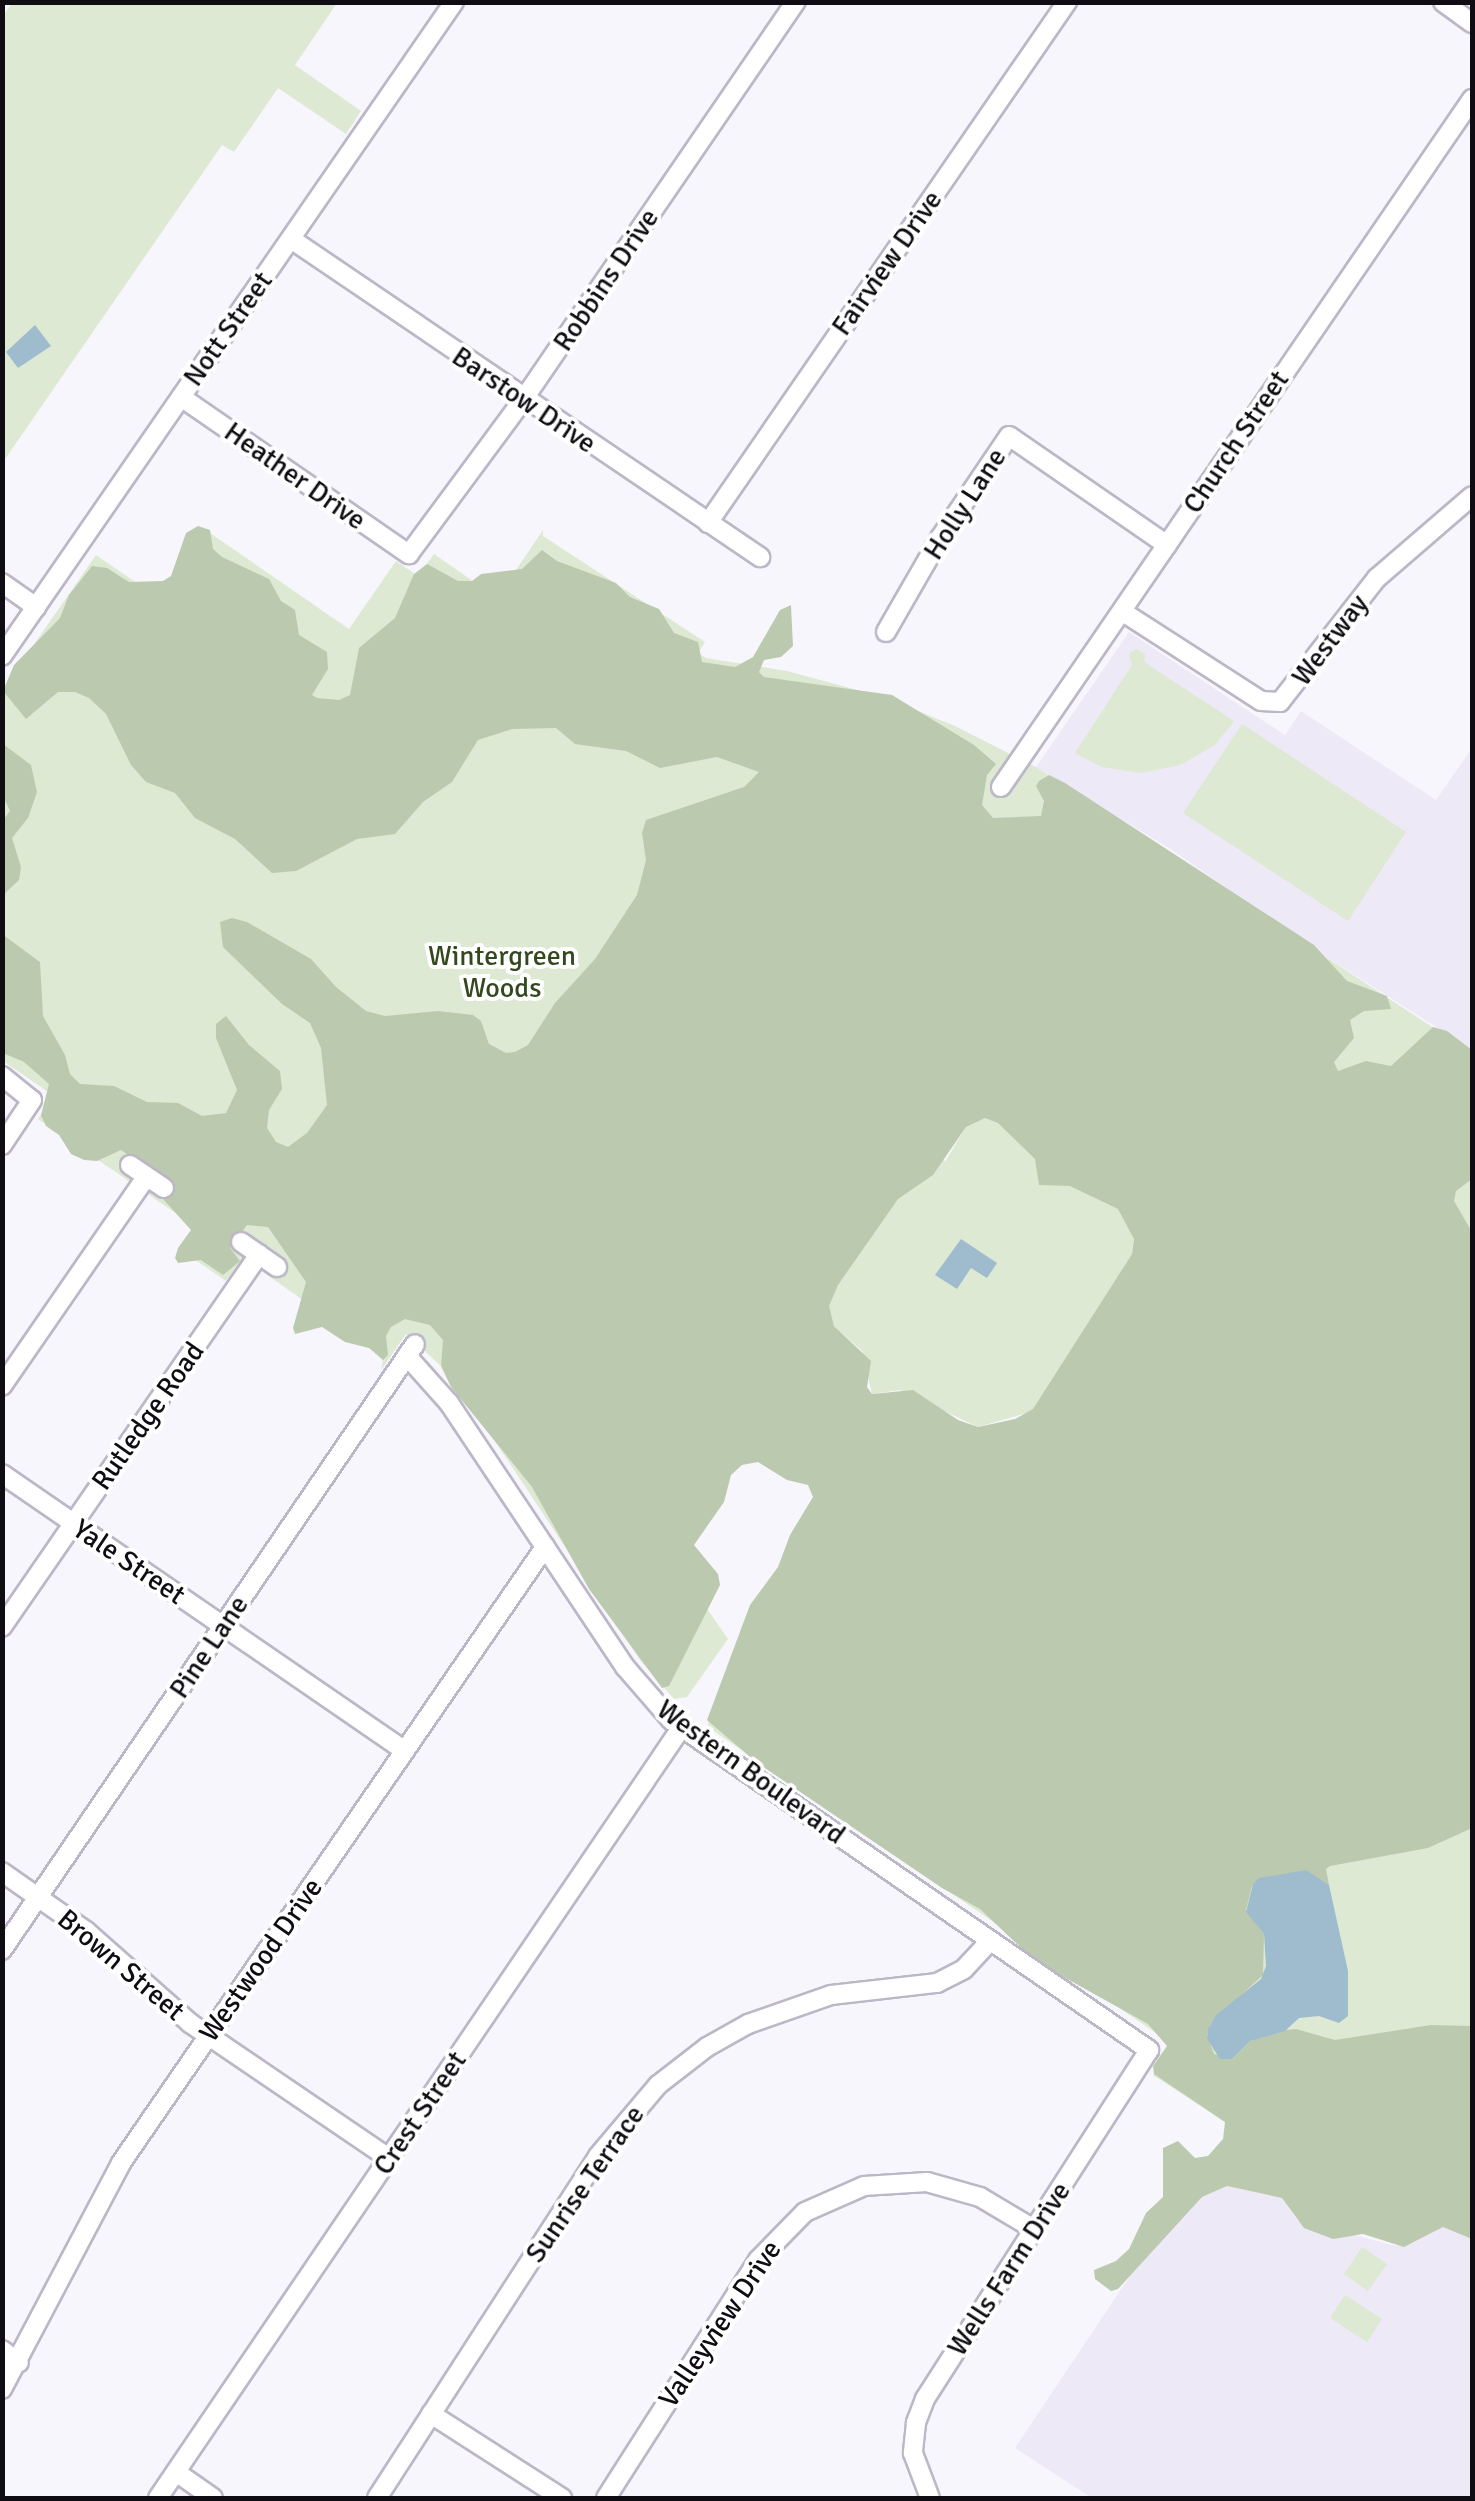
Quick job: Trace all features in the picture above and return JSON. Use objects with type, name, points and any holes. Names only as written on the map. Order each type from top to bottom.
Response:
[{"type":"street","name":"Nott Street","points":[[2,656],[454,2]]},
{"type":"street","name":"Robbins Drive","points":[[409,554],[523,400],[796,2]]},
{"type":"street","name":"Fairview Drive","points":[[708,523],[1067,2]]},
{"type":"street","points":[[1443,2],[1472,23]]},
{"type":"street","name":"Church Street","points":[[1002,787],[1472,99]]},
{"type":"street","name":"Barstow Drive","points":[[290,239],[760,557]]},
{"type":"street","name":"Heather Drive","points":[[182,397],[409,554]]},
{"type":"street","name":"Holly Lane","points":[[886,632],[940,538],[1009,436],[1166,545]]},
{"type":"street","name":"Westway","points":[[1122,612],[1260,702],[1280,702],[1377,578],[1472,496]]},
{"type":"street","points":[[2,583],[36,607]]},
{"type":"street","points":[[2,1076],[32,1099],[2,1144]]},
{"type":"street","points":[[130,1165],[164,1188]]},
{"type":"street","points":[[2,1386],[146,1176]]},
{"type":"street","points":[[242,1242],[277,1266]]},
{"type":"street","name":"Rutledge Road","points":[[2,1627],[259,1254]]},
{"type":"street","name":"Western Boulevard","points":[[411,1350],[632,1677],[681,1728],[1149,2050]]},
{"type":"street","name":"Pine Lane","points":[[2,1950],[411,1350]]},
{"type":"street","name":"Yale Street","points":[[2,1474],[405,1751]]},
{"type":"street","name":"Westwood Drive","points":[[2,2389],[19,2363],[106,2189],[545,1547]]},
{"type":"street","name":"Crest Street","points":[[158,2498],[681,1728]]},
{"type":"street","name":"Brown Street","points":[[2,1872],[86,1930],[166,2005],[389,2158]]},
{"type":"street","name":"Sunrise Terrace","points":[[377,2498],[606,2145],[667,2077],[728,2034],[798,2004],[841,1993],[920,1987],[947,1980],[990,1940]]},
{"type":"street","name":"Wells Farm Drive","points":[[930,2498],[914,2463],[918,2417],[1149,2050]]},
{"type":"street","name":"Valleyview Drive","points":[[606,2498],[758,2260],[805,2212],[857,2188],[919,2181],[972,2194],[1034,2229]]},
{"type":"street","points":[[2,2350],[19,2363]]},
{"type":"street","points":[[432,2414],[562,2498]]},
{"type":"street","points":[[176,2472],[212,2498]]},
{"type":"shaded area","points":[[1129,632],[1285,735],[1301,711],[1436,800],[1472,748],[1472,1050],[1320,953],[1172,850],[1036,767]]},
{"type":"shaded area","points":[[1227,2186],[1282,2198],[1297,2220],[1396,2246],[1415,2242],[1444,2226],[1472,2239],[1472,2498],[1092,2498],[1015,2448],[1138,2264],[1202,2197]]},
{"type":"green space","points":[[12,3],[337,3],[295,65],[361,111],[346,134],[278,88],[234,152],[222,145],[3,462],[2,17]]},
{"type":"green space","name":"Wintergreen Woods","points":[[198,526],[210,530],[213,549],[269,579],[281,601],[295,610],[299,635],[327,652],[328,669],[312,695],[317,698],[339,700],[350,695],[359,648],[395,618],[414,574],[427,564],[458,581],[472,581],[481,574],[522,569],[542,550],[557,561],[616,583],[630,597],[659,609],[674,633],[698,642],[702,662],[735,667],[753,657],[780,610],[791,605],[793,646],[781,657],[764,660],[759,672],[764,677],[892,695],[974,745],[996,764],[987,775],[982,805],[993,818],[1041,816],[1044,801],[1036,786],[1039,781],[1049,775],[1065,783],[1314,945],[1347,981],[1387,996],[1391,1009],[1364,1011],[1350,1020],[1354,1038],[1334,1062],[1338,1071],[1366,1061],[1391,1066],[1433,1027],[1447,1031],[1472,1050],[1472,1179],[1456,1191],[1454,1201],[1472,1232],[1472,1828],[1428,1848],[1330,1866],[1326,1869],[1329,1885],[1305,1870],[1252,1886],[1246,1910],[1264,1934],[1263,1975],[1211,2023],[1207,2035],[1214,2054],[1232,2059],[1250,2041],[1275,2031],[1296,2029],[1335,2040],[1431,2025],[1472,2026],[1472,2239],[1443,2227],[1404,2247],[1363,2234],[1333,2239],[1304,2228],[1282,2198],[1227,2186],[1202,2197],[1118,2289],[1111,2291],[1095,2279],[1094,2270],[1116,2261],[1129,2249],[1146,2213],[1163,2197],[1163,2148],[1178,2141],[1195,2158],[1208,2156],[1223,2139],[1225,2122],[1154,2074],[1153,2066],[1167,2046],[1148,2024],[1035,1961],[980,1909],[942,1888],[756,1762],[707,1720],[750,1605],[778,1567],[790,1535],[813,1497],[808,1485],[787,1480],[758,1462],[742,1465],[731,1475],[724,1502],[694,1545],[718,1574],[720,1585],[669,1686],[662,1688],[589,1589],[532,1487],[451,1387],[441,1366],[443,1340],[430,1325],[405,1319],[391,1327],[386,1336],[388,1355],[383,1360],[369,1348],[345,1342],[322,1327],[295,1334],[293,1328],[306,1282],[268,1227],[247,1225],[230,1248],[240,1261],[223,1275],[201,1260],[178,1263],[178,1248],[191,1230],[163,1199],[155,1173],[121,1150],[97,1161],[84,1160],[71,1154],[59,1135],[46,1126],[41,1115],[49,1084],[24,1062],[3,1053],[2,934],[40,962],[43,1016],[65,1055],[70,1074],[80,1084],[114,1086],[147,1102],[178,1103],[202,1116],[226,1113],[237,1090],[216,1038],[216,1024],[226,1016],[249,1045],[280,1071],[282,1089],[269,1110],[267,1128],[276,1142],[288,1147],[307,1133],[327,1105],[321,1048],[310,1023],[282,1004],[223,947],[220,922],[232,918],[247,922],[311,959],[336,987],[366,1011],[385,1016],[438,1011],[473,1015],[481,1021],[489,1044],[506,1053],[515,1052],[528,1045],[555,1003],[595,959],[637,895],[646,860],[642,833],[646,820],[744,787],[759,772],[717,757],[660,768],[626,751],[575,744],[556,728],[512,729],[478,740],[452,782],[423,802],[395,834],[357,839],[296,871],[272,873],[235,839],[195,818],[175,793],[146,782],[131,765],[106,714],[89,698],[75,692],[58,692],[26,719],[3,691],[14,665],[60,618],[69,595],[92,566],[107,568],[129,582],[163,581],[171,576],[186,533]],"holes":[[[985,1118],[998,1123],[1035,1159],[1039,1185],[1070,1186],[1118,1209],[1134,1239],[1132,1254],[1033,1409],[1015,1419],[978,1427],[958,1420],[913,1390],[872,1394],[867,1387],[871,1361],[834,1326],[829,1306],[838,1285],[898,1199],[933,1175],[966,1127]]]},
{"type":"green space","name":"Wintergreen Woods","points":[[543,530],[543,536],[705,642],[698,653],[706,658],[787,671],[883,697],[955,726],[1036,767],[1472,1053],[1472,2237],[1231,2126],[1153,2075],[1172,2044],[708,1727],[709,1714],[1030,1412],[978,1427],[900,1390],[872,1394],[862,1351],[834,1326],[829,1308],[664,1547],[728,1639],[687,1697],[674,1699],[640,1660],[465,1396],[441,1366],[406,1334],[381,1370],[383,1360],[377,1352],[243,1258],[226,1281],[181,1250],[196,1227],[38,1119],[54,1096],[3,1061],[3,689],[96,555],[163,601],[210,533],[349,629],[396,561],[418,576],[434,554],[497,598]],"holes":[[[896,1063],[966,1127],[945,1162]],[[1129,1225],[1150,1238],[1076,1345],[1132,1254],[1134,1239]]]},
{"type":"green space","points":[[1136,649],[1145,654],[1144,662],[1234,721],[1215,745],[1180,765],[1141,773],[1102,767],[1075,753],[1132,665],[1129,654]]},
{"type":"green space","points":[[1242,724],[1406,832],[1348,921],[1183,813]]},
{"type":"green space","points":[[3,744],[31,765],[37,792],[28,818],[12,838],[21,867],[19,880],[3,895],[3,820],[10,811],[3,796]]},
{"type":"green space","points":[[1362,2247],[1387,2264],[1368,2291],[1344,2274]]},
{"type":"green space","points":[[1345,2295],[1382,2319],[1367,2342],[1330,2318]]},
{"type":"water","points":[[35,325],[51,346],[18,368],[6,352]]},
{"type":"water","points":[[961,1239],[997,1263],[987,1278],[971,1268],[957,1289],[935,1275]]},
{"type":"water","points":[[1306,1870],[1329,1885],[1348,1971],[1348,2016],[1339,2023],[1319,2016],[1299,2018],[1285,2031],[1250,2041],[1232,2059],[1220,2059],[1207,2039],[1208,2029],[1216,2015],[1261,1979],[1266,1966],[1264,1934],[1246,1912],[1253,1884],[1259,1878]]}]
